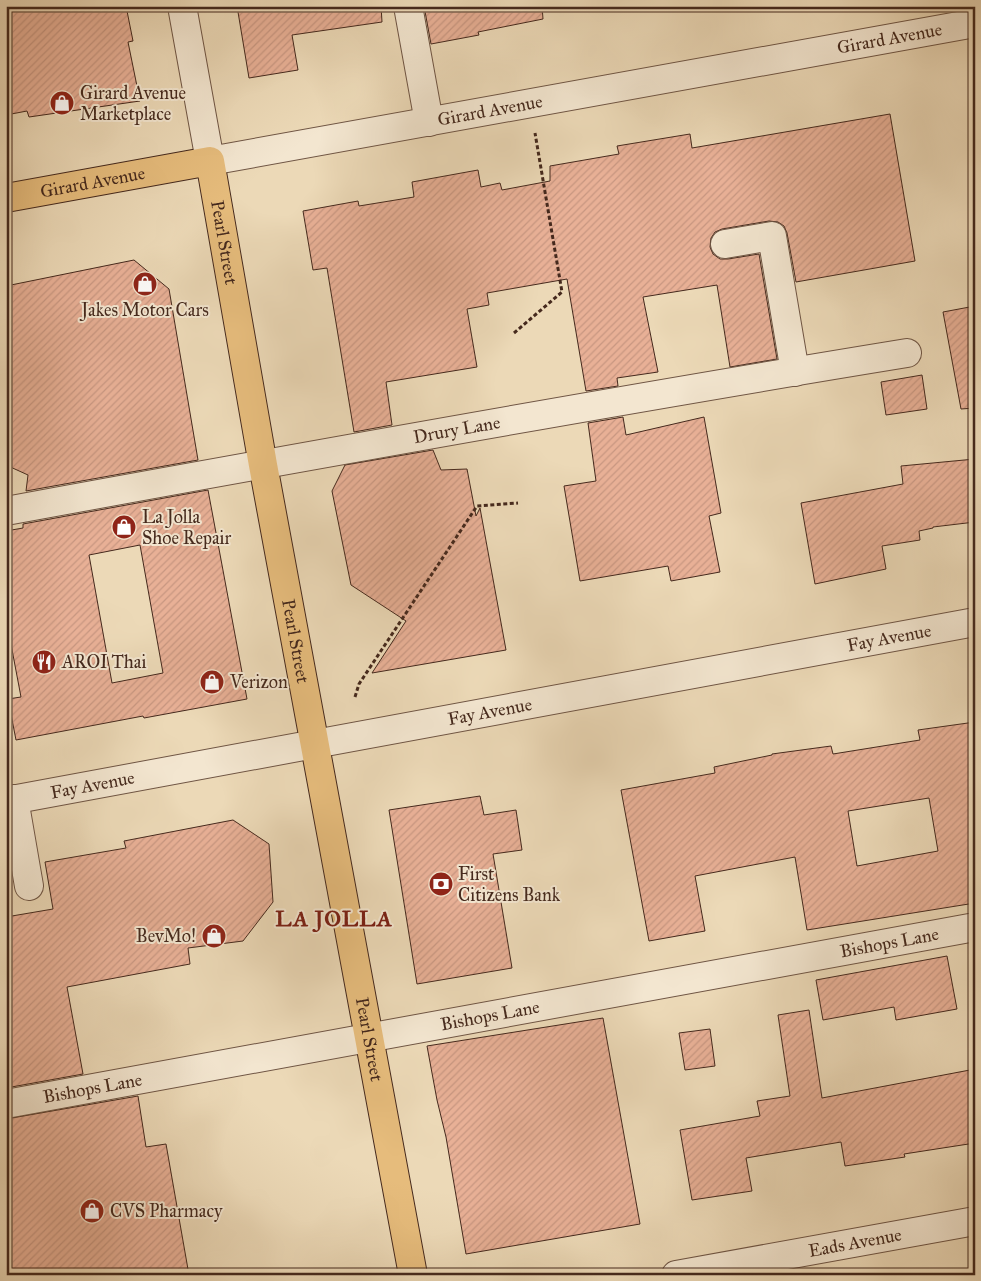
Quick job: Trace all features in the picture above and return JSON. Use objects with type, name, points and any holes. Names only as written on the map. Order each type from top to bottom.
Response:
[{"type":"main road","name":"Girard Avenue","points":[[6,198],[210,161]]},
{"type":"main road","name":"Pearl Street","points":[[210,161],[263,465],[413,1275]]},
{"type":"street","name":"Pearl Street","points":[[182,6],[210,161]]},
{"type":"street","points":[[408,6],[429,122]]},
{"type":"street","name":"Girard Avenue","points":[[210,161],[975,23]]},
{"type":"street","points":[[725,244],[772,236],[795,372]]},
{"type":"street","name":"Drury Lane","points":[[6,511],[215,472],[688,389],[907,353]]},
{"type":"street","name":"Fay Avenue","points":[[10,800],[975,622]]},
{"type":"street","points":[[10,800],[29,886]]},
{"type":"street","name":"Bishops Lane","points":[[6,1104],[975,927]]},
{"type":"street","name":"Eads Avenue","points":[[676,1275],[975,1221]]},
{"type":"path","points":[[514,333],[562,292],[530,104]]},
{"type":"path","points":[[355,697],[359,684],[477,506],[518,503]]},
{"type":"building","points":[[6,6],[126,6],[133,41],[128,42],[140,101],[29,117],[27,111],[6,115]]},
{"type":"building","points":[[237,6],[381,6],[382,22],[292,35],[298,70],[249,78]]},
{"type":"building","points":[[424,6],[542,6],[543,19],[478,32],[479,35],[431,44]]},
{"type":"building","points":[[890,114],[915,261],[796,282],[787,233],[784,226],[778,222],[769,221],[722,229],[715,232],[711,238],[710,247],[713,254],[720,259],[759,254],[777,359],[730,367],[717,285],[643,297],[658,372],[617,378],[618,386],[586,391],[567,279],[487,293],[489,305],[467,309],[477,367],[386,382],[392,425],[354,432],[327,268],[313,270],[303,211],[358,201],[359,206],[414,197],[412,182],[478,170],[481,187],[500,183],[502,190],[550,181],[550,166],[619,154],[617,146],[690,134],[692,148]]},
{"type":"building","points":[[134,260],[169,289],[198,460],[26,491],[28,475],[6,465],[6,286]]},
{"type":"building","points":[[975,306],[975,408],[961,409],[943,312]]},
{"type":"building","points":[[922,375],[927,409],[886,415],[881,382]]},
{"type":"building","points":[[623,417],[626,435],[704,417],[721,513],[709,516],[720,572],[671,581],[668,566],[580,581],[564,486],[596,481],[588,423]]},
{"type":"building","points":[[433,450],[441,470],[467,469],[476,516],[480,508],[506,650],[372,673],[406,621],[351,585],[332,491],[345,465]]},
{"type":"building","points":[[975,459],[975,522],[933,527],[919,531],[920,540],[882,546],[886,569],[815,584],[801,503],[903,484],[901,466]]},
{"type":"building","points":[[208,490],[247,699],[16,740],[8,699],[21,697],[6,618],[6,531],[23,528],[23,524]],"holes":[[[140,545],[163,673],[112,683],[89,555]]]},
{"type":"building","points":[[975,722],[975,903],[807,930],[795,857],[695,876],[705,931],[649,941],[621,790],[715,773],[714,767],[772,754],[831,746],[833,754],[920,740],[918,730]],"holes":[[[929,798],[938,851],[857,866],[848,811]]]},
{"type":"building","points":[[480,796],[484,815],[516,810],[522,850],[493,854],[512,968],[417,984],[389,810]]},
{"type":"building","points":[[233,820],[269,844],[273,902],[243,941],[188,948],[190,964],[67,987],[83,1074],[6,1088],[6,917],[53,909],[45,862],[126,848],[124,841]]},
{"type":"building","points":[[947,956],[957,1009],[896,1020],[894,1007],[823,1020],[816,980]]},
{"type":"building","points":[[809,1010],[822,1098],[970,1070],[975,1096],[975,1143],[904,1154],[905,1157],[845,1166],[841,1142],[746,1158],[752,1191],[692,1200],[680,1130],[760,1116],[757,1101],[790,1096],[778,1015]]},
{"type":"building","points":[[603,1018],[640,1224],[466,1254],[446,1137],[427,1046]]},
{"type":"building","points":[[710,1029],[715,1066],[685,1070],[679,1033]]},
{"type":"building","name":"CVS Pharmacy","points":[[138,1096],[146,1147],[166,1144],[189,1275],[6,1275],[6,1119]]},
{"type":"place","name":"Girard Avenue Marketplace","points":[[62,103]]},
{"type":"place","name":"Jakes Motor Cars","points":[[145,284]]},
{"type":"place","name":"La Jolla Shoe Repair","points":[[124,527]]},
{"type":"place","name":"AROI Thai","points":[[44,662]]},
{"type":"place","name":"Verizon","points":[[212,682]]},
{"type":"place","name":"First Citizens Bank","points":[[441,884]]},
{"type":"place","name":"BevMo!","points":[[214,936]]},
{"type":"place","name":"CVS Pharmacy","points":[[92,1211]]},
{"type":"district","name":"LA JOLLA","points":[[334,918]]}]
